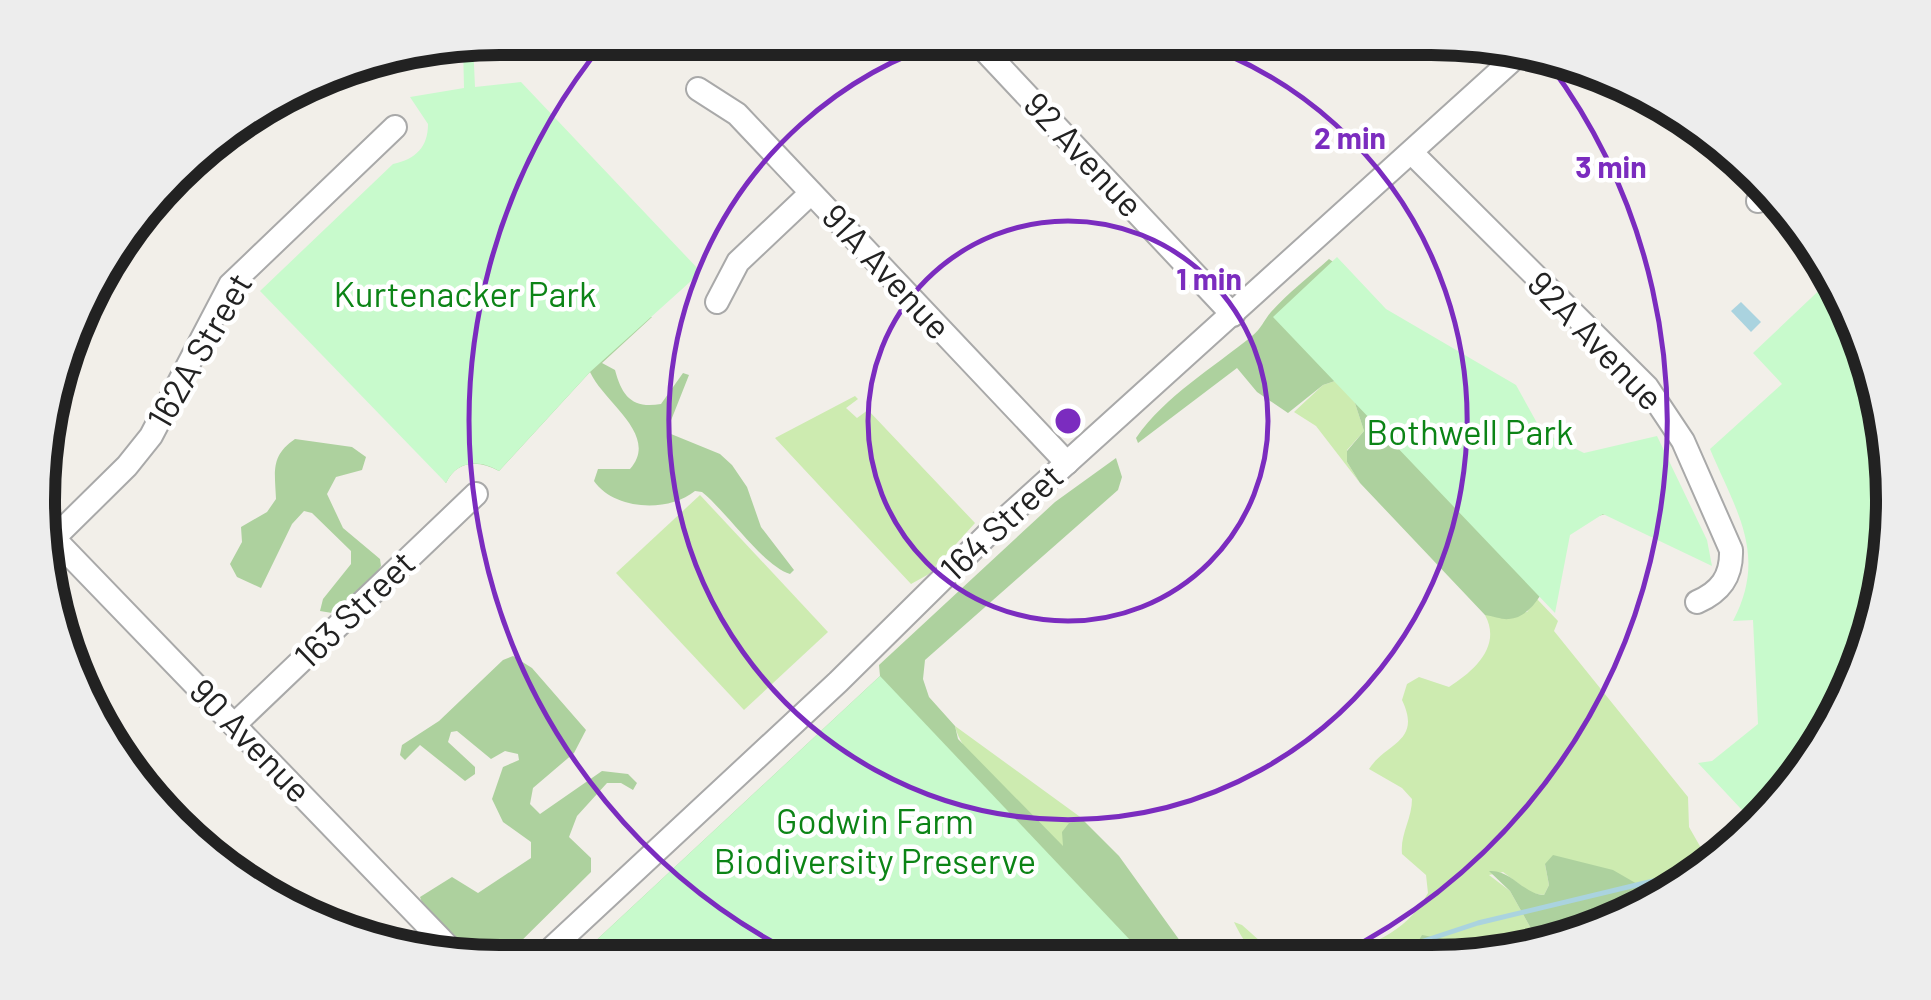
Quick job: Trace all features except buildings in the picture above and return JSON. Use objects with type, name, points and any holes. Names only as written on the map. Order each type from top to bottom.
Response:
[{"type":"street","name":"92 Avenue","points":[[989,55],[1234,315]]},
{"type":"street","name":"164 Street","points":[[555,945],[1067,463],[1509,62]]},
{"type":"street","name":"91A Avenue","points":[[698,90],[737,114],[1067,463]]},
{"type":"street","name":"162A Street","points":[[56,523],[127,466],[151,436],[230,285],[395,127]]},
{"type":"street","name":"92A Avenue","points":[[1412,153],[1647,387],[1673,422],[1731,550],[1731,566],[1719,590],[1697,602]]},
{"type":"street","points":[[718,302],[738,262],[811,193]]},
{"type":"street","name":"163 Street","points":[[234,725],[476,494]]},
{"type":"street","name":"90 Avenue","points":[[57,543],[443,941]]},
{"type":"green space","name":"Kurtenacker Park","points":[[474,56],[475,87],[521,82],[701,272],[590,372],[499,471],[469,464],[456,470],[446,483],[260,291],[393,164],[419,151],[428,124],[410,97],[464,88],[463,57]]},
{"type":"green space","name":"Bothwell Park","points":[[1337,257],[1386,309],[1516,385],[1542,432],[1584,453],[1657,436],[1707,540],[1712,566],[1603,514],[1570,535],[1555,613],[1273,317]]},
{"type":"green space","name":"Bothwell Park","points":[[1329,259],[1339,266],[1352,288],[1516,406],[1613,512],[1569,524],[1541,595],[1521,615],[1507,619],[1485,615],[1360,483],[1347,462],[1347,451],[1364,431],[1352,394],[1338,380],[1323,385],[1288,413],[1257,392],[1237,368],[1138,443],[1136,438],[1161,408],[1255,333],[1278,305]]},
{"type":"green space","points":[[281,279],[652,317],[602,363],[615,370],[630,399],[643,404],[661,404],[683,373],[689,375],[670,423],[671,434],[720,454],[732,465],[747,487],[761,527],[794,570],[790,574],[769,561],[702,492],[695,491],[671,503],[642,505],[603,491],[594,481],[598,469],[630,469],[638,444],[626,419],[590,372],[499,471],[469,464],[456,470],[446,483]]},
{"type":"green space","points":[[1822,288],[1842,330],[1861,385],[1872,442],[1876,500],[1867,587],[1842,670],[1801,747],[1746,815],[1698,763],[1712,761],[1758,724],[1753,620],[1733,621],[1748,575],[1748,554],[1738,513],[1710,449],[1782,384],[1753,353]]},
{"type":"green space","points":[[1338,380],[1352,394],[1364,431],[1347,450],[1347,462],[1360,483],[1316,426],[1294,412],[1323,385]]},
{"type":"green space","points":[[855,396],[858,399],[846,408],[857,418],[868,410],[975,523],[929,574],[911,584],[775,438]]},
{"type":"green space","points":[[295,439],[352,447],[366,457],[362,470],[336,477],[327,494],[343,528],[380,559],[381,566],[370,581],[332,613],[320,611],[323,599],[351,564],[351,551],[312,513],[304,511],[292,524],[261,588],[237,577],[230,564],[242,542],[241,527],[267,512],[276,499],[278,458]]},
{"type":"green space","name":"Godwin Farm Biodiversity Preserve","points":[[1116,458],[1122,477],[1118,490],[925,660],[923,679],[929,697],[955,726],[958,739],[1063,846],[1062,832],[1069,823],[1083,820],[1119,856],[1183,945],[591,945],[880,676],[879,665],[1055,502]]},
{"type":"green space","points":[[700,495],[828,632],[744,710],[616,573]]},
{"type":"green space","points":[[1537,599],[1558,621],[1554,631],[1688,797],[1689,827],[1703,852],[1643,891],[1611,885],[1545,864],[1549,885],[1544,895],[1531,893],[1503,872],[1489,875],[1510,891],[1533,933],[1460,944],[1367,945],[1408,920],[1428,893],[1426,875],[1402,854],[1412,799],[1402,788],[1369,769],[1405,733],[1407,714],[1402,700],[1407,684],[1419,677],[1449,687],[1476,665],[1488,647],[1485,615],[1527,612]]},
{"type":"green space","points":[[513,656],[532,668],[586,730],[574,753],[533,788],[530,804],[540,814],[602,771],[628,774],[637,783],[633,790],[621,783],[607,783],[577,816],[569,837],[591,858],[591,872],[517,945],[462,943],[423,905],[420,897],[452,877],[478,893],[531,858],[531,842],[503,822],[492,799],[503,767],[519,760],[518,754],[505,751],[491,759],[457,731],[451,732],[448,742],[475,767],[475,774],[465,781],[420,745],[405,760],[400,755],[402,745],[439,721],[503,660]]},
{"type":"green space","name":"Godwin Farm Biodiversity Preserve","points":[[880,676],[1135,945],[591,945]]},
{"type":"green space","points":[[955,726],[1083,819],[1075,819],[1064,847],[1053,841],[982,771]]},
{"type":"green space","points":[[1553,855],[1613,870],[1646,889],[1601,911],[1533,933],[1510,891],[1489,871],[1504,874],[1544,895],[1549,885],[1545,864]]},
{"type":"green space","points":[[1234,922],[1264,945],[1249,945]]},
{"type":"green space","points":[[1422,935],[1450,944],[1431,945],[1416,945]]},
{"type":"water","points":[[1741,302],[1761,322],[1751,332],[1731,311]]},
{"type":"waterway","points":[[1411,945],[1478,923],[1665,878]]}]
